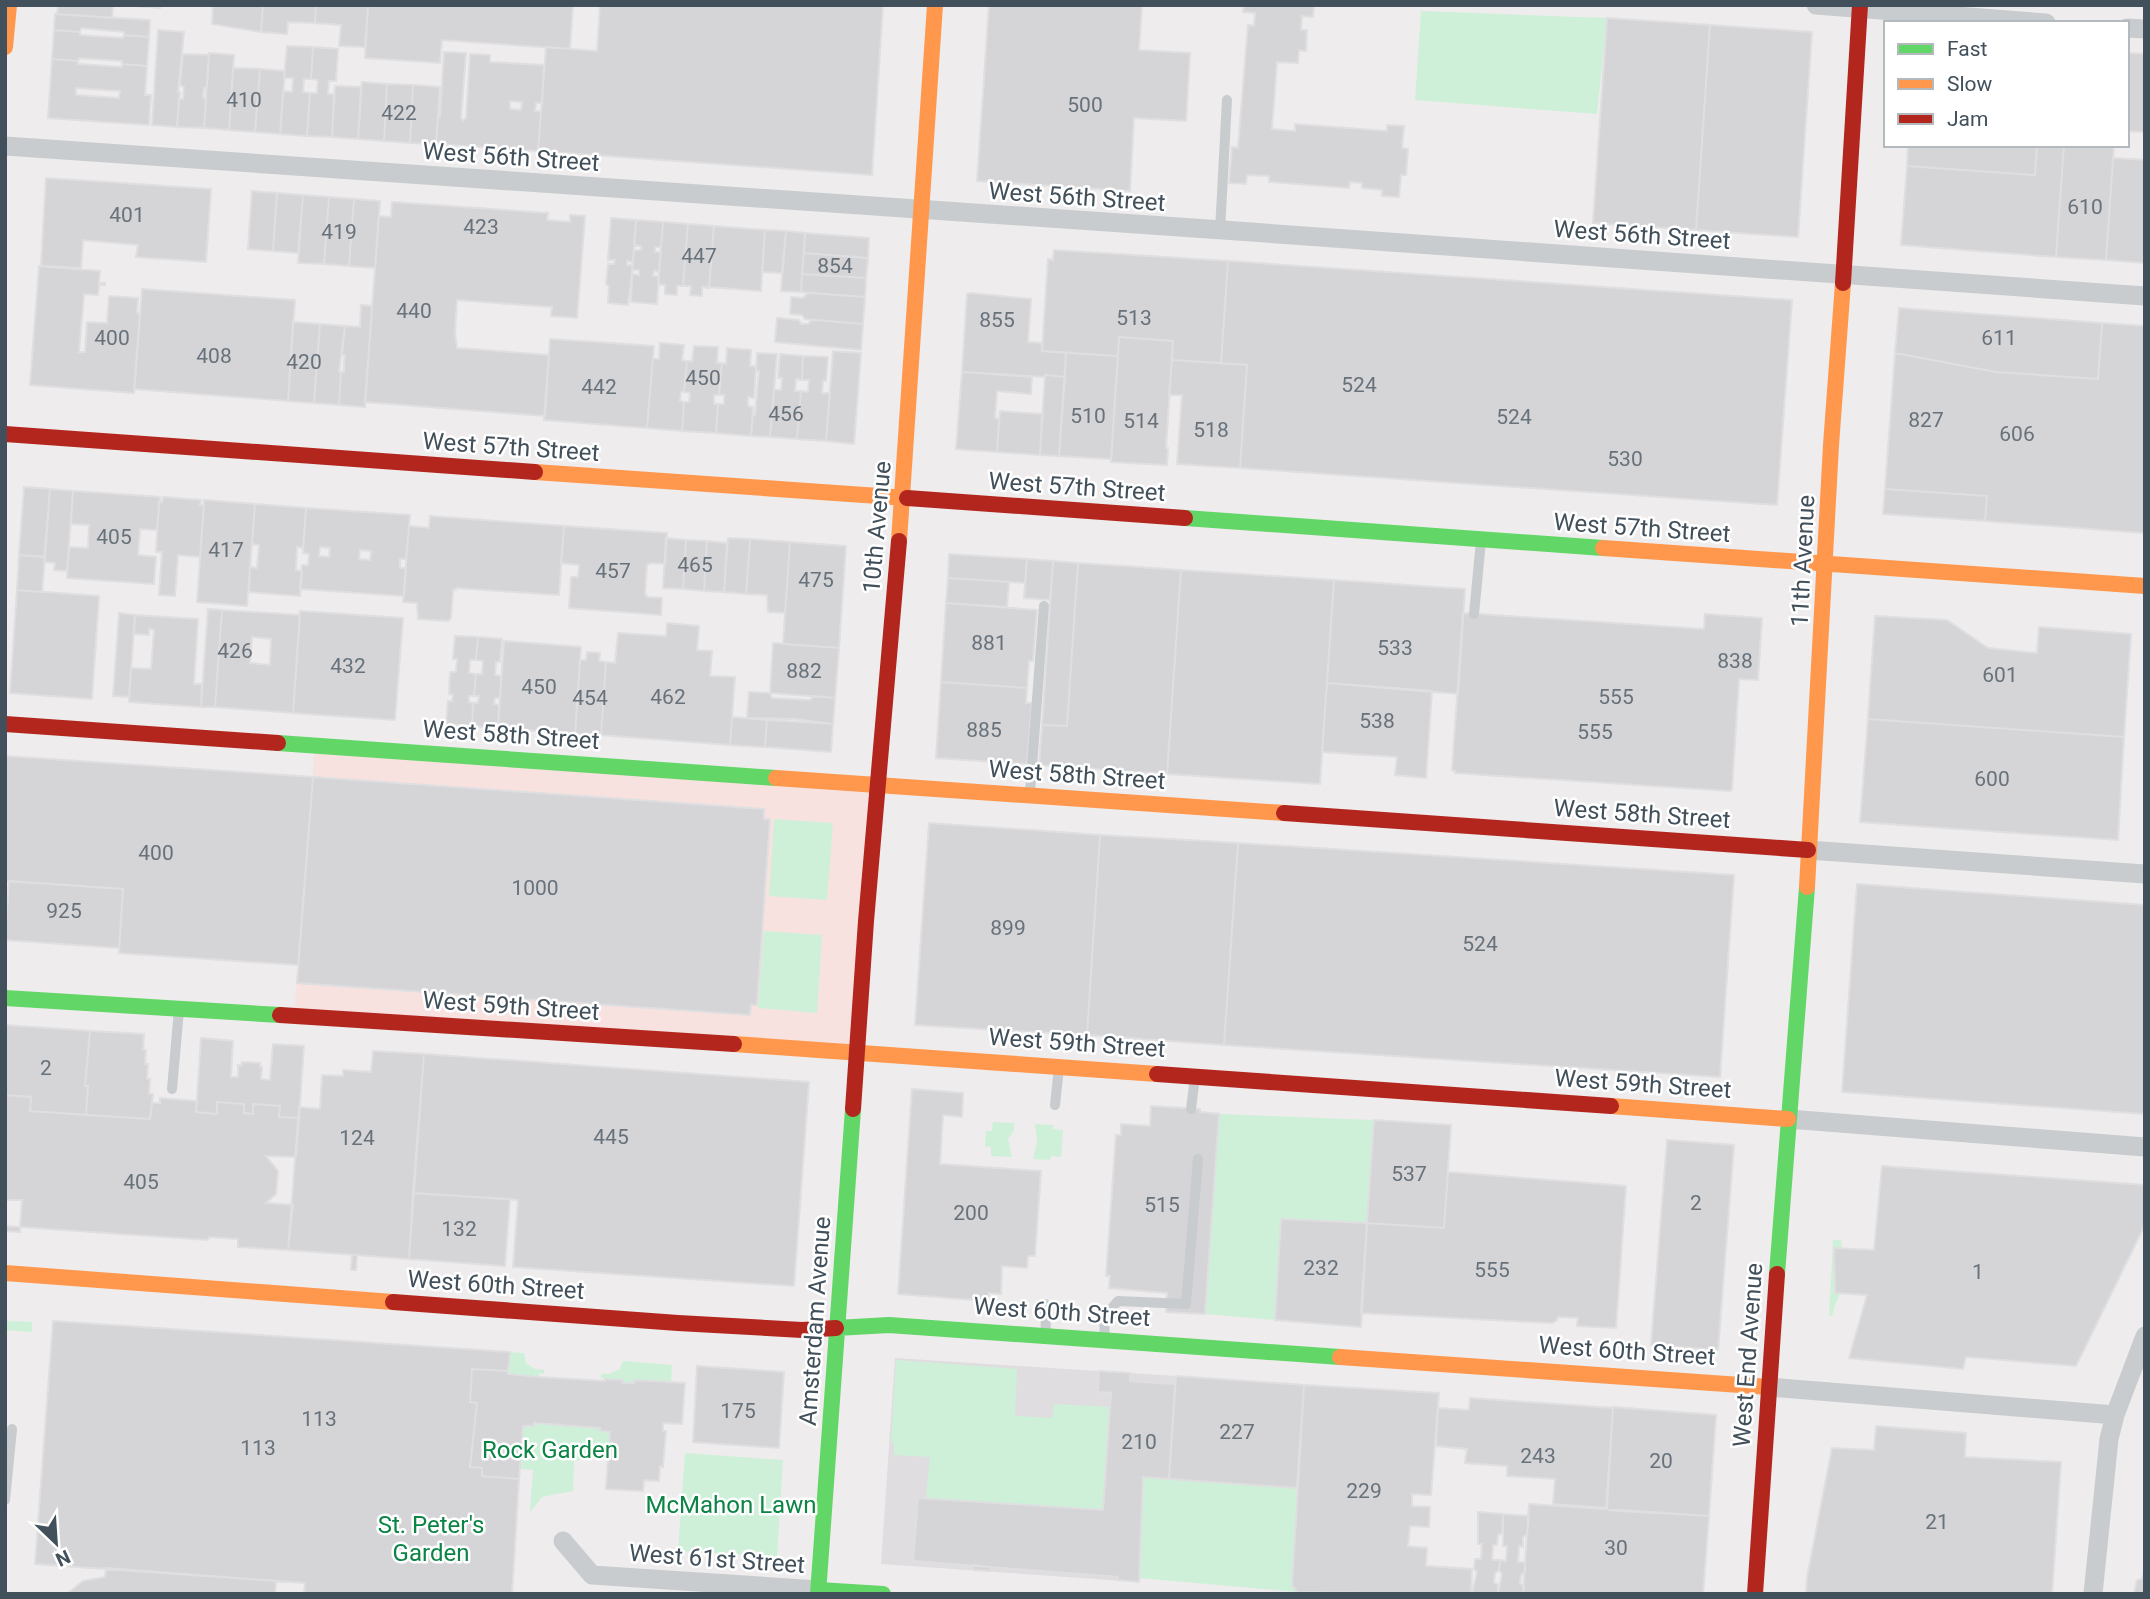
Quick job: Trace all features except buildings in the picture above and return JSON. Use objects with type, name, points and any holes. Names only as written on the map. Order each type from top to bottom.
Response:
[{"type":"street","points":[[5,47],[9,5]]},
{"type":"street","name":"10th Avenue","points":[[857,1052],[903,498],[935,5]]},
{"type":"street","points":[[1816,5],[2001,21]]},
{"type":"street","name":"11th Avenue","points":[[1788,1119],[1801,976],[1831,445],[1860,7]]},
{"type":"street","name":"West 56th Street","points":[[5,146],[1578,256],[1844,272],[2145,296]]},
{"type":"street","name":"West 57th Street","points":[[5,434],[2145,586]]},
{"type":"street","name":"West 58th Street","points":[[5,724],[2145,874]]},
{"type":"street","name":"West 59th Street","points":[[5,998],[1059,1066],[2145,1147]]},
{"type":"street","name":"Amsterdam Avenue","points":[[819,1592],[857,1052]]},
{"type":"street","name":"West End Avenue","points":[[1755,1594],[1788,1119]]},
{"type":"street","name":"West 60th Street","points":[[5,1273],[665,1322],[802,1330],[889,1325],[1105,1339],[2115,1415]]},
{"type":"street","points":[[2093,1594],[2109,1439],[2115,1415],[2145,1336]]},
{"type":"street","name":"West 61st Street","points":[[563,1541],[592,1575],[819,1592],[883,1594]]},
{"type":"lane","points":[[1220,231],[1227,100]]},
{"type":"lane","points":[[1474,614],[1481,539]]},
{"type":"lane","points":[[1030,797],[1044,606]]},
{"type":"lane","points":[[172,1089],[180,1009]]},
{"type":"lane","points":[[1055,1105],[1059,1066]]},
{"type":"lane","points":[[1191,1109],[1195,1076]]},
{"type":"lane","points":[[1105,1339],[1104,1317],[1118,1301],[1186,1304],[1198,1159]]},
{"type":"lane","points":[[1045,1304],[1046,1336]]},
{"type":"lane","points":[[5,1500],[12,1429]]},
{"type":"shaded area","points":[[315,746],[878,786],[857,1052],[294,1016]]},
{"type":"shaded area","points":[[895,1358],[1176,1376],[1169,1479],[1143,1478],[1139,1582],[881,1564]]},
{"type":"green space","points":[[1421,11],[1607,18],[1597,114],[1415,100]]},
{"type":"green space","points":[[774,819],[833,823],[827,900],[769,896]]},
{"type":"green space","points":[[764,931],[822,935],[817,1013],[758,1008]]},
{"type":"green space","points":[[1219,1114],[1374,1120],[1367,1223],[1282,1219],[1275,1320],[1205,1314]]},
{"type":"green space","points":[[993,1122],[1014,1123],[1014,1130],[1008,1139],[1012,1157],[991,1156],[991,1147],[985,1146],[986,1131],[992,1131]]},
{"type":"green space","points":[[1035,1124],[1053,1125],[1053,1129],[1063,1130],[1061,1157],[1051,1156],[1050,1160],[1033,1159],[1037,1142]]},
{"type":"green space","points":[[1833,1240],[1841,1240],[1846,1279],[1832,1316],[1829,1316]]},
{"type":"green space","points":[[5,1321],[32,1322],[32,1332],[5,1330]]},
{"type":"green space","points":[[510,1352],[524,1353],[526,1363],[535,1369],[544,1370],[544,1374],[539,1373],[539,1377],[508,1374]]},
{"type":"green space","points":[[896,1360],[1017,1369],[1015,1416],[1052,1418],[1054,1404],[1110,1407],[1103,1510],[926,1498],[930,1457],[894,1455],[894,1443],[891,1443]]},
{"type":"green space","points":[[623,1361],[672,1365],[671,1382],[635,1380],[634,1383],[623,1383],[623,1380],[601,1378],[601,1374],[620,1369]]},
{"type":"green space","name":"Rock Garden","points":[[534,1423],[600,1428],[601,1431],[610,1432],[608,1456],[574,1461],[573,1491],[542,1497],[530,1512],[533,1470],[520,1469],[523,1426],[533,1426]]},
{"type":"green space","name":"McMahon Lawn","points":[[685,1453],[783,1460],[777,1557],[678,1551]]},
{"type":"green space","points":[[1143,1477],[1297,1488],[1292,1585],[1297,1592],[1139,1578]]},
{"type":"traffic: fast","points":[[1185,518],[1603,548]]},
{"type":"traffic: fast","points":[[278,743],[776,778]]},
{"type":"traffic: fast","points":[[1777,1274],[1807,887]]},
{"type":"traffic: fast","points":[[5,998],[280,1015]]},
{"type":"traffic: fast","points":[[818,1594],[853,1109]]},
{"type":"traffic: fast","points":[[836,1328],[889,1325],[1340,1357]]},
{"type":"traffic: fast","points":[[819,1590],[883,1594]]},
{"type":"traffic: slow","points":[[5,47],[9,5]]},
{"type":"traffic: slow","points":[[899,541],[935,5]]},
{"type":"traffic: slow","points":[[1807,887],[1831,445],[1843,283]]},
{"type":"traffic: slow","points":[[535,472],[907,498]]},
{"type":"traffic: slow","points":[[1603,548],[2145,586]]},
{"type":"traffic: slow","points":[[776,778],[1284,813]]},
{"type":"traffic: slow","points":[[734,1044],[1157,1074]]},
{"type":"traffic: slow","points":[[1611,1106],[1788,1119]]},
{"type":"traffic: slow","points":[[5,1273],[393,1302]]},
{"type":"traffic: slow","points":[[1340,1357],[1769,1387]]},
{"type":"traffic: jam","points":[[1843,283],[1860,5]]},
{"type":"traffic: jam","points":[[5,434],[535,472]]},
{"type":"traffic: jam","points":[[907,498],[1185,518]]},
{"type":"traffic: jam","points":[[853,1109],[866,921],[899,541]]},
{"type":"traffic: jam","points":[[5,724],[278,743]]},
{"type":"traffic: jam","points":[[1284,813],[1808,850]]},
{"type":"traffic: jam","points":[[280,1015],[734,1044]]},
{"type":"traffic: jam","points":[[1157,1074],[1611,1106]]},
{"type":"traffic: jam","points":[[1755,1594],[1777,1274]]},
{"type":"traffic: jam","points":[[393,1302],[678,1323],[802,1330],[836,1328]]},
{"type":"park label","name":"St. Peter's Garden","points":[[431,1539]]}]
